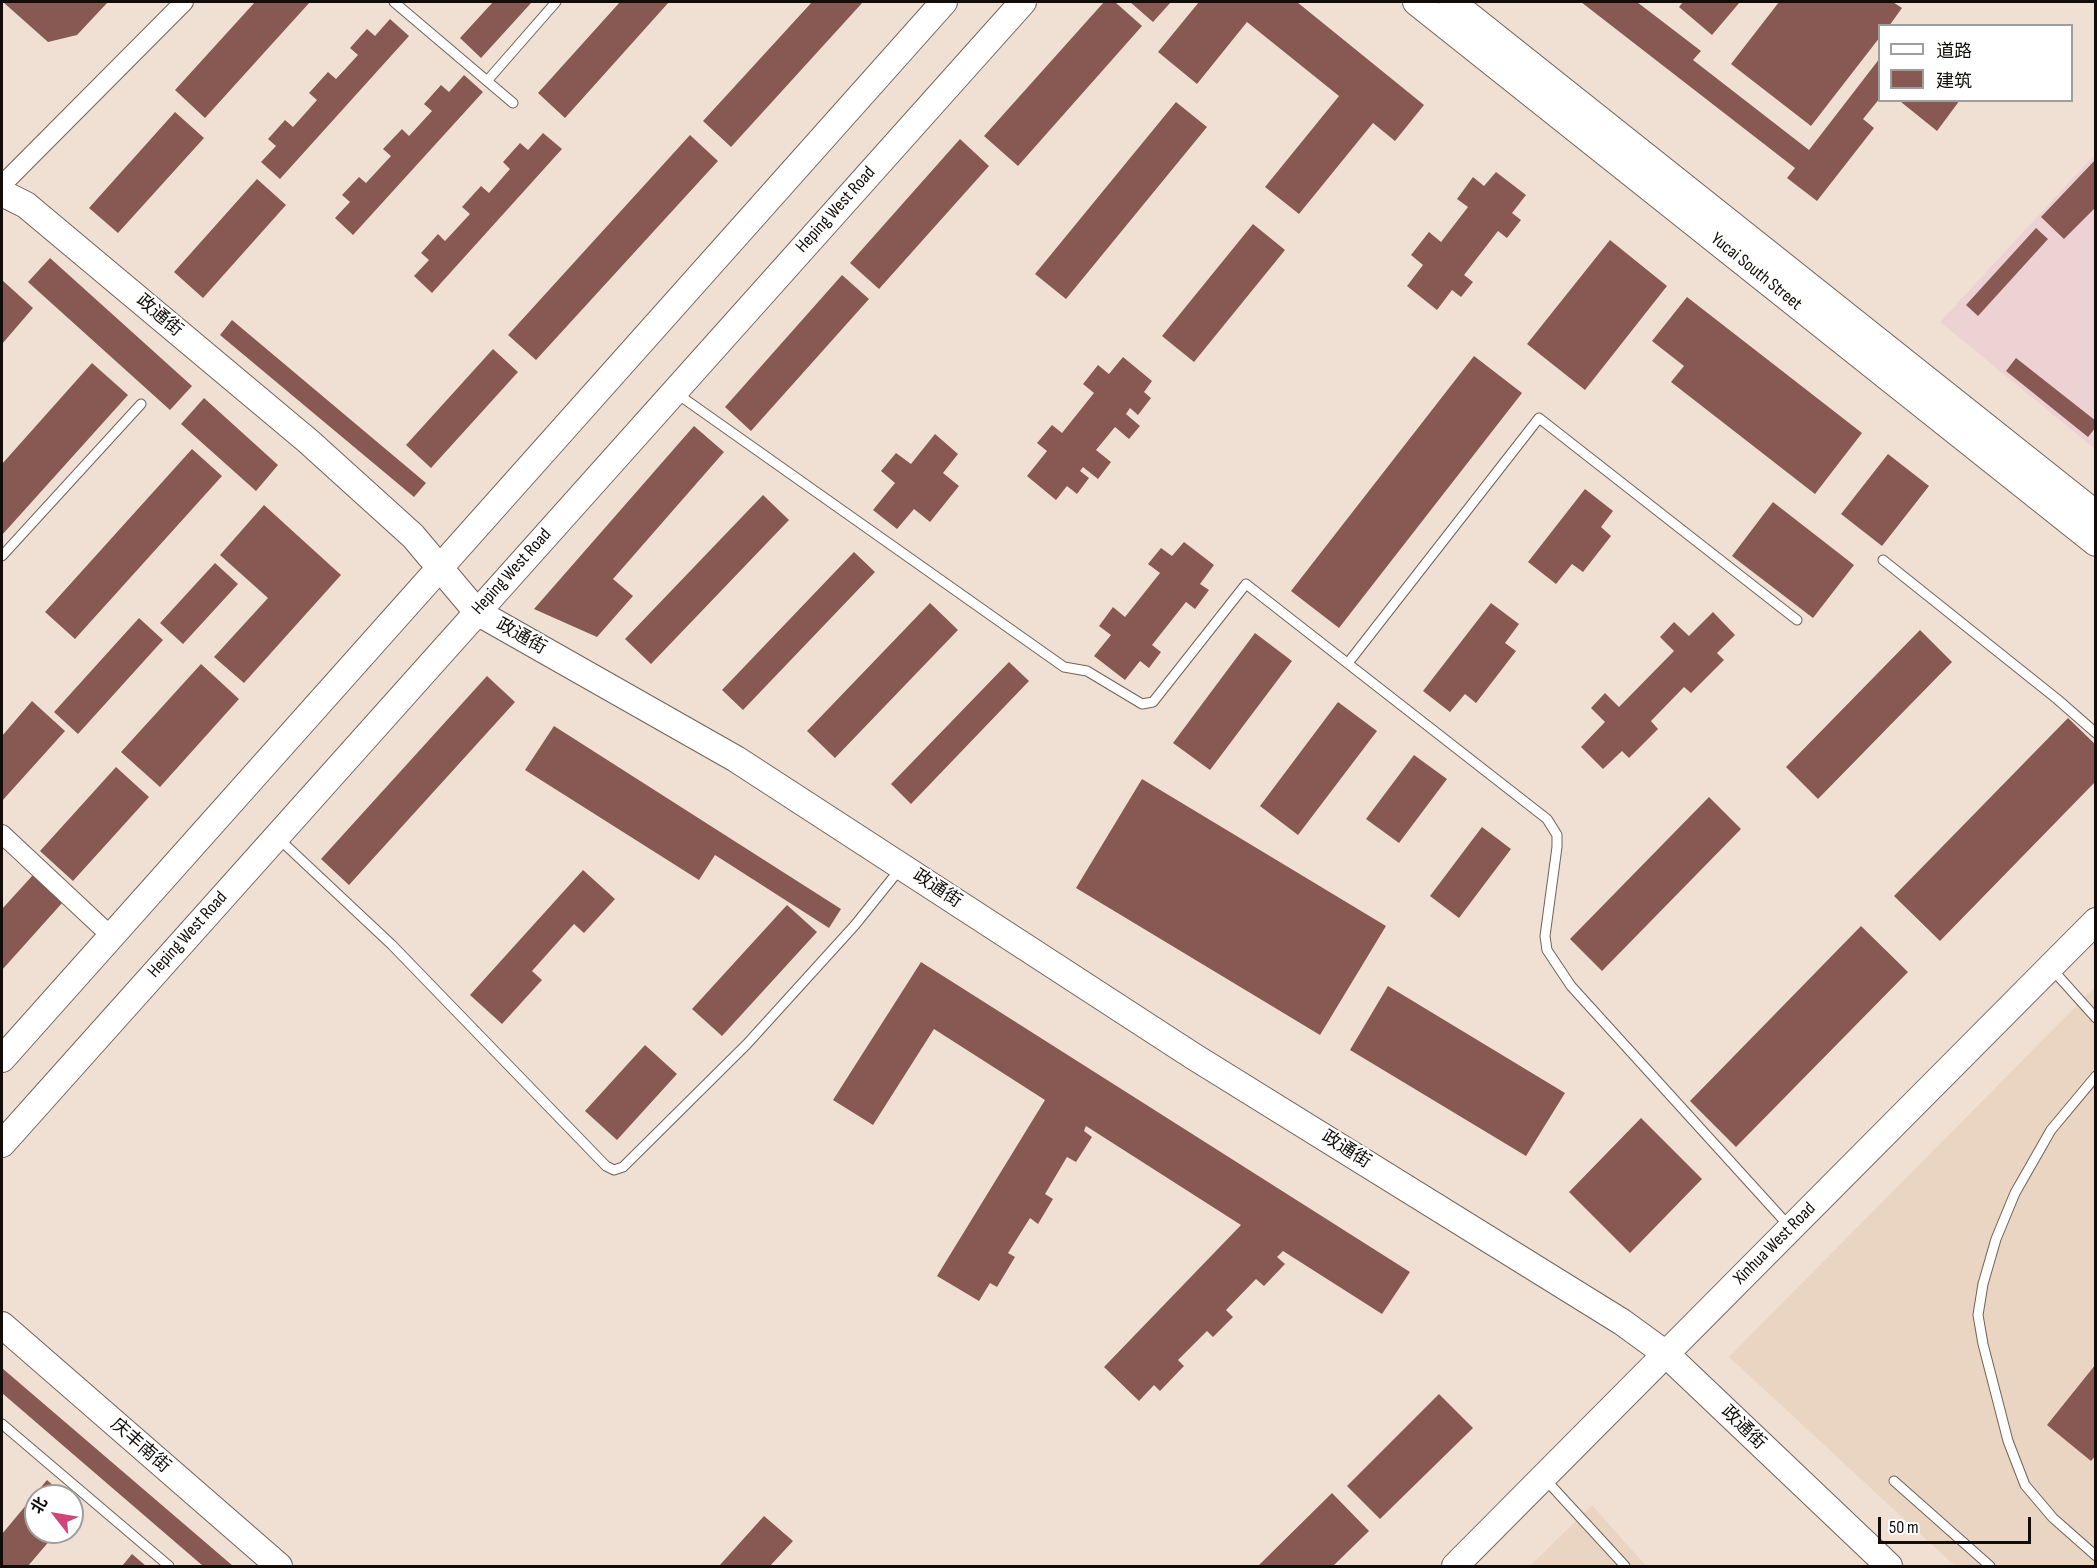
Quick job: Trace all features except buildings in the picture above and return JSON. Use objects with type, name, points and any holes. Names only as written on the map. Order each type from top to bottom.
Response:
[{"type":"main road","points":[[2,1059],[944,2]]},
{"type":"main road","name":"Heping West Road","points":[[2,1143],[1023,2]]},
{"type":"main road","name":"Yucai South Street","points":[[1416,2],[2096,543]]},
{"type":"main road","name":"Yucai South Street","points":[[1452,2],[2096,514]]},
{"type":"main road","name":"政通街","points":[[2,193],[26,205],[308,441],[413,536],[477,612],[736,759],[1193,1056],[1583,1296],[1666,1354],[1889,1566]]},
{"type":"main road","name":"Xinhua West Road","points":[[1455,1566],[2096,921]]},
{"type":"main road","name":"庆丰南街","points":[[2,1324],[279,1566]]},
{"type":"street","points":[[2,185],[184,2]]},
{"type":"street","points":[[2,834],[111,936]]},
{"type":"lane","points":[[394,2],[513,103]]},
{"type":"lane","points":[[487,81],[556,2]]},
{"type":"lane","points":[[674,392],[1064,667],[1087,671],[1142,704],[1153,702],[1246,584],[1547,819],[1557,835],[1545,936],[1547,950],[1571,986],[1790,1228]]},
{"type":"lane","points":[[2,556],[141,404]]},
{"type":"lane","points":[[1348,663],[1539,418],[1797,620]]},
{"type":"lane","points":[[1883,560],[2057,699],[2096,733]]},
{"type":"lane","points":[[276,837],[392,945],[606,1166],[614,1170],[622,1167],[747,1044],[855,925],[902,866]]},
{"type":"lane","points":[[2050,967],[2096,1018]]},
{"type":"lane","points":[[2096,1076],[2051,1130],[2015,1193],[1996,1239],[1983,1284],[1978,1316],[2008,1441],[2025,1485],[2053,1518],[2096,1556]]},
{"type":"lane","points":[[2,1424],[169,1566]]},
{"type":"lane","points":[[1544,1477],[1625,1566]]},
{"type":"lane","points":[[1894,1481],[1990,1566]]},
{"type":"shaded area","points":[[2095,154],[2095,449],[1940,322]]},
{"type":"shaded area","points":[[2095,987],[2095,1566],[1955,1566],[1729,1357]]},
{"type":"shaded area","points":[[1592,1505],[1646,1566],[1530,1566]]}]
